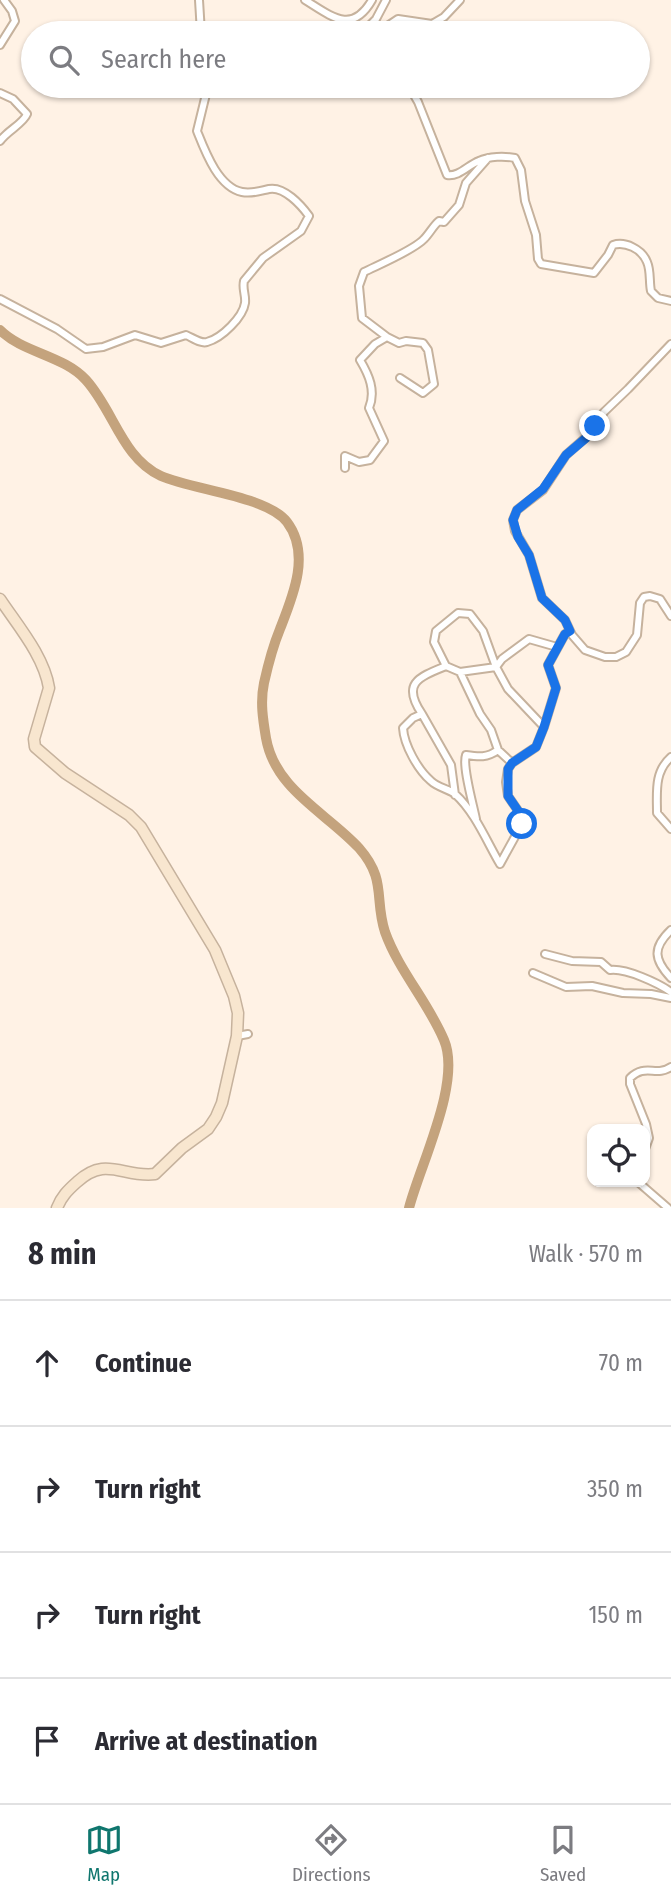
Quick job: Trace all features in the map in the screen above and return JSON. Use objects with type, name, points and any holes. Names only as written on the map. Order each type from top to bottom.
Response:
[{"type":"main road","points":[[0,599],[30,644],[48,681],[49,688],[34,739],[35,747],[65,773],[129,815],[148,836],[215,950],[234,996],[242,1035],[222,1103],[208,1129],[155,1174],[109,1167],[89,1173],[66,1191],[57,1208]]},
{"type":"street","points":[[0,45],[15,21],[5,0]]},
{"type":"street","points":[[199,0],[200,21]]},
{"type":"street","points":[[305,0],[344,21],[365,12],[372,0]]},
{"type":"street","points":[[374,21],[386,0]]},
{"type":"street","points":[[437,21],[460,0]]},
{"type":"street","points":[[0,93],[13,99],[27,114],[24,121],[11,128],[0,141]]},
{"type":"street","points":[[0,299],[58,329],[86,349],[103,347],[135,335],[156,343],[187,335],[208,342],[233,323],[245,304],[244,281],[263,258],[300,231],[309,216],[282,190],[271,188],[260,192],[242,192],[232,188],[219,176],[197,131],[205,98]]},
{"type":"street","points":[[416,98],[447,176],[454,176],[488,158],[510,157],[518,162],[541,264],[594,273],[613,245],[625,244],[643,255],[647,262],[651,291],[654,295],[671,301]]},
{"type":"street","points":[[400,378],[423,393],[434,384],[428,350],[423,343],[399,343],[362,318],[359,286],[363,272],[410,250],[424,239],[439,221],[444,222],[459,205],[466,183],[488,158]]},
{"type":"street","points":[[345,468],[345,456],[359,462],[370,460],[384,441],[369,408],[373,398],[368,375],[360,360],[375,344],[387,337]]},
{"type":"street","points":[[671,344],[604,412],[591,433],[566,455],[543,489],[514,515],[515,531],[529,555],[542,598],[565,620],[585,650],[600,657],[616,657],[626,652],[637,635],[640,603],[644,597],[660,599],[671,616]]},
{"type":"street","points":[[544,727],[508,689],[496,667],[483,631],[470,614],[458,612],[436,631],[434,642],[446,666],[460,672],[496,667],[502,659],[529,639],[557,647]]},
{"type":"street","points":[[422,714],[413,718],[403,728],[405,741],[431,781],[456,795],[477,824],[500,864],[522,824],[521,815],[508,796],[508,769],[512,763],[536,747],[556,688],[548,665],[565,634],[570,631]]},
{"type":"street","points":[[446,666],[419,677],[415,684],[414,702],[451,765],[456,795]]},
{"type":"street","points":[[460,672],[480,714],[491,730],[498,750],[512,763]]},
{"type":"street","points":[[477,824],[463,763],[466,755],[480,757],[491,755],[498,750]]},
{"type":"street","points":[[671,757],[664,763],[659,774],[657,793],[657,813],[671,830]]},
{"type":"street","points":[[671,930],[660,942],[656,953],[660,964],[671,978]]},
{"type":"street","points":[[545,954],[572,961],[601,962],[610,970],[617,969],[653,980],[671,992]]},
{"type":"street","points":[[533,973],[566,987],[592,986],[623,993],[671,998]]},
{"type":"street","points":[[644,1124],[629,1078],[645,1069],[665,1071],[671,1067]]},
{"type":"street","points":[[644,1187],[668,1208]]},
{"type":"waterway","points":[[0,330],[20,344],[66,365],[86,380],[128,446],[148,468],[175,481],[229,494],[263,506],[287,522],[294,534],[299,561],[297,575],[267,669],[263,690],[264,724],[271,756],[291,786],[346,835],[368,859],[377,880],[385,932],[398,960],[437,1026],[448,1058],[444,1100],[409,1208]]},
{"type":"route","points":[[522,824],[521,815],[508,796],[508,769],[512,763],[536,747],[556,688],[548,665],[565,634],[570,631],[565,620],[542,598],[529,555],[515,531],[513,520],[517,510],[543,489],[566,455],[586,438],[595,426]]}]
